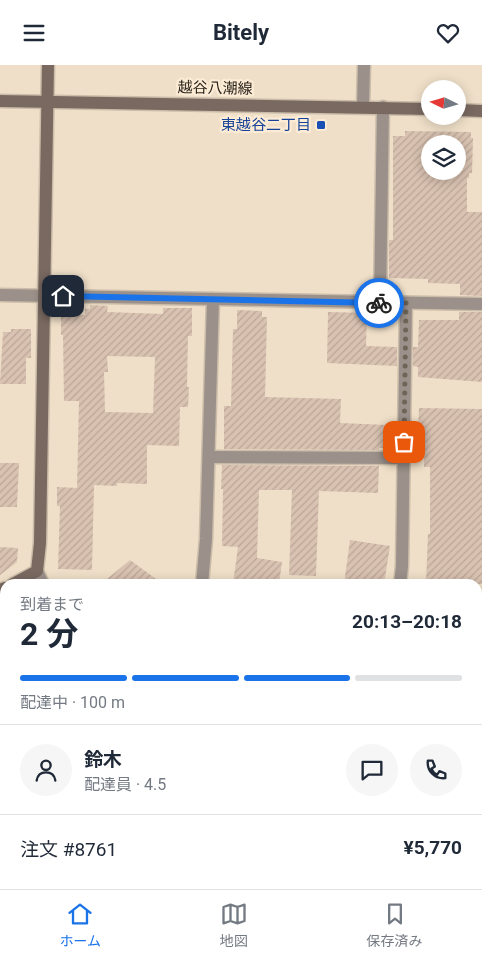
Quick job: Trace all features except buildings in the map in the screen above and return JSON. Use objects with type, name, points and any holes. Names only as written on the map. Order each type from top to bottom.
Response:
[{"type":"street","points":[[41,579],[37,571],[40,543],[48,65]]},
{"type":"street","points":[[363,107],[364,65]]},
{"type":"street","name":"越谷八潮線","points":[[0,101],[421,109]]},
{"type":"street","points":[[380,303],[382,107]]},
{"type":"street","points":[[466,110],[482,111]]},
{"type":"street","points":[[0,295],[482,304]]},
{"type":"street","points":[[202,579],[206,539],[213,299]]},
{"type":"street","points":[[401,579],[406,303]]},
{"type":"street","points":[[209,457],[404,458]]},
{"type":"street","points":[[23,579],[37,571]]},
{"type":"way so far","points":[[379,303],[406,303],[404,442]]},
{"type":"place","name":"東越谷二丁目","points":[[321,125]]},
{"type":"route","points":[[63,296],[379,303]]}]
